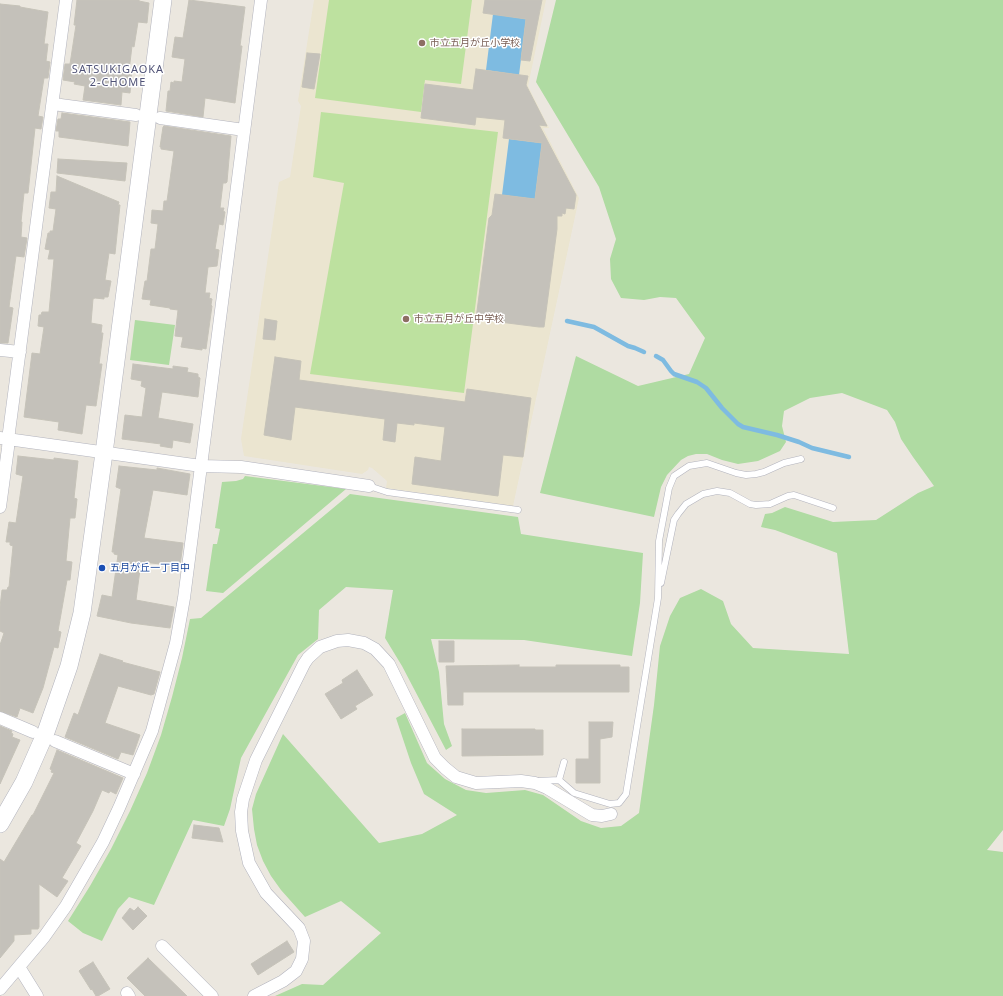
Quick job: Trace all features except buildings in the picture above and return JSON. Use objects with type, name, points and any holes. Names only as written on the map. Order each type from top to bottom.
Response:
[{"type":"street","points":[[0,507],[4,439],[20,352],[66,0]]},
{"type":"street","points":[[0,824],[18,793],[39,749],[58,700],[78,631],[85,595],[163,0]]},
{"type":"street","points":[[0,989],[44,937],[66,906],[103,842],[152,731],[176,643],[184,598],[261,0]]},
{"type":"street","points":[[53,104],[136,115]]},
{"type":"street","points":[[160,118],[244,130]]},
{"type":"street","points":[[0,350],[20,352]]},
{"type":"street","points":[[4,439],[201,466],[241,467],[369,486]]},
{"type":"street","points":[[254,996],[283,981],[296,971],[302,959],[304,941],[299,928],[266,894],[249,863],[242,831],[241,812],[243,799],[256,760],[304,664],[320,647],[337,641],[356,641],[375,648],[389,664],[435,758],[444,768],[463,780],[476,783],[528,782],[547,788],[592,815],[602,816],[611,814]]},
{"type":"street","points":[[0,718],[33,732]]},
{"type":"street","points":[[55,741],[134,774]]},
{"type":"street","points":[[162,946],[212,996]]},
{"type":"street","points":[[19,967],[37,996]]},
{"type":"lane","points":[[658,598],[659,541],[669,488],[671,481],[678,472],[689,466],[707,463],[736,473],[746,475],[756,474],[784,463],[801,459]]},
{"type":"lane","points":[[369,486],[387,492],[518,510]]},
{"type":"lane","points":[[528,782],[559,780],[574,793],[610,804],[619,803],[626,794],[658,598],[674,520],[682,508],[697,497],[717,491],[730,493],[750,504],[770,504],[794,495],[833,508]]},
{"type":"lane","points":[[559,780],[564,762]]},
{"type":"shaded area","name":"市立五月が丘中学校","points":[[314,0],[546,0],[528,86],[549,128],[543,128],[579,198],[513,506],[386,488],[387,481],[369,467],[368,470],[362,474],[244,456],[241,439],[279,182],[290,177],[301,106],[298,101]]},
{"type":"green space","points":[[329,0],[472,0],[461,84],[425,80],[421,112],[315,98]]},
{"type":"green space","points":[[556,0],[1003,0],[1003,830],[987,850],[1003,852],[1003,996],[275,996],[302,984],[323,985],[381,933],[341,901],[305,917],[281,890],[263,861],[257,845],[252,809],[256,794],[283,734],[379,843],[422,834],[457,815],[424,794],[411,763],[396,718],[405,713],[427,763],[445,779],[466,790],[486,793],[525,790],[543,795],[581,821],[601,828],[621,826],[639,813],[654,705],[660,646],[670,616],[680,598],[701,589],[723,601],[731,624],[753,648],[849,654],[837,553],[775,530],[761,527],[765,514],[772,513],[785,507],[833,522],[876,520],[918,493],[934,486],[901,439],[895,422],[887,410],[842,393],[810,398],[784,411],[782,426],[786,442],[780,451],[758,461],[738,464],[707,454],[696,454],[681,460],[667,475],[661,487],[654,517],[540,493],[576,356],[638,386],[689,374],[705,338],[676,298],[660,297],[644,300],[621,298],[611,279],[610,259],[616,239],[599,187],[536,82]]},
{"type":"green space","points":[[321,112],[498,132],[464,393],[310,374],[344,183],[313,177]]},
{"type":"green space","points":[[135,320],[175,325],[169,365],[130,360]]},
{"type":"green space","points":[[245,476],[346,489],[223,593],[206,591],[213,544],[217,544],[220,529],[215,528],[222,482],[236,481],[243,479]]},
{"type":"green space","points":[[350,494],[518,517],[521,534],[643,553],[640,603],[632,656],[524,640],[431,639],[439,672],[444,724],[452,746],[446,750],[402,666],[385,638],[393,590],[346,587],[319,610],[318,639],[298,655],[241,758],[230,809],[224,826],[193,820],[154,905],[129,897],[118,909],[102,941],[83,933],[68,921],[111,849],[147,773],[161,735],[172,697],[190,619],[201,618]]},
{"type":"water","points":[[493,14],[526,19],[519,75],[486,70]]},
{"type":"water","points":[[509,139],[542,143],[535,199],[502,195]]},
{"type":"waterway","points":[[567,321],[594,327],[628,346],[644,352]]},
{"type":"waterway","points":[[656,356],[663,360],[674,374],[697,382],[706,388],[722,408],[743,427],[777,435],[812,448],[849,457]]},
{"type":"place","name":"市立五月が丘小学校","points":[[422,43]]},
{"type":"place","name":"市立五月が丘中学校","points":[[406,319]]},
{"type":"place","name":"五月が丘一丁目中","points":[[102,568]]},
{"type":"district","name":"SATSUKIGAOKA 2-CHOME","points":[[118,76]]}]
